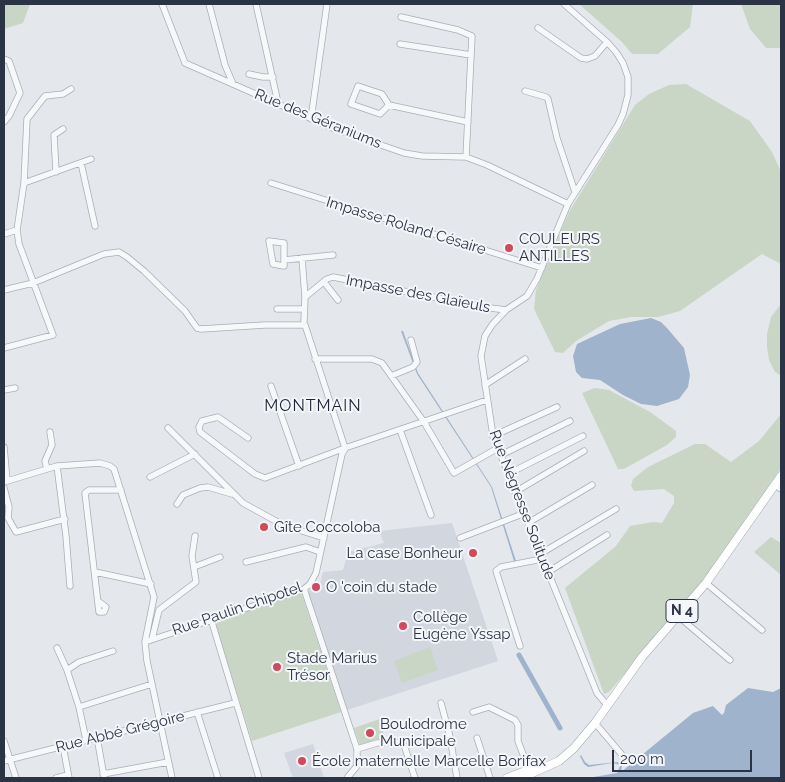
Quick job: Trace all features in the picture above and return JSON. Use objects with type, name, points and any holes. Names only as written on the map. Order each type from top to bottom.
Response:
[{"type":"main road","name":"N 4","points":[[521,778],[559,761],[569,753],[595,723],[642,657],[706,582],[778,487],[781,476]]},
{"type":"main road","name":"N 4","points":[[507,778],[550,761],[578,742]]},
{"type":"street","name":"Rue des Géraniums","points":[[162,4],[185,63],[311,119],[404,153],[422,156],[466,157],[487,165],[568,204]]},
{"type":"street","points":[[209,4],[225,66],[233,84]]},
{"type":"street","points":[[256,4],[278,103]]},
{"type":"street","points":[[311,119],[327,4]]},
{"type":"street","name":"Rue Négresse Solitude","points":[[564,4],[607,42],[623,63],[628,77],[628,95],[618,125],[568,204],[542,268],[527,296],[506,310],[492,325],[485,336],[480,356],[493,436],[597,693],[607,705]]},
{"type":"street","points":[[400,17],[458,30],[472,36],[466,157]]},
{"type":"street","points":[[538,28],[581,58],[587,59],[595,56],[607,42]]},
{"type":"street","points":[[400,44],[471,55]]},
{"type":"street","points":[[4,59],[9,61],[20,93],[4,122]]},
{"type":"street","points":[[249,74],[272,77]]},
{"type":"street","points":[[389,105],[380,114],[351,104],[358,86],[382,94],[389,105],[468,122]]},
{"type":"street","points":[[4,348],[53,335],[19,244],[17,230],[24,183],[27,119],[45,96],[63,94],[71,89]]},
{"type":"street","points":[[526,91],[548,99],[557,138],[575,192]]},
{"type":"street","points":[[56,172],[54,135],[64,129]]},
{"type":"street","points":[[24,183],[91,159]]},
{"type":"street","points":[[81,163],[95,226]]},
{"type":"street","name":"Impasse Roland Césaire","points":[[271,184],[542,268]]},
{"type":"street","points":[[4,234],[17,230]]},
{"type":"street","points":[[269,241],[284,243],[284,260],[284,266],[273,264],[269,241]]},
{"type":"street","points":[[4,290],[33,283],[96,257],[119,252],[151,278],[185,311],[197,328],[305,324],[345,448]]},
{"type":"street","points":[[284,260],[333,255]]},
{"type":"street","points":[[302,258],[305,297],[304,321]]},
{"type":"street","name":"Impasse des Glaïeuls","points":[[305,297],[333,277],[482,307],[506,310]]},
{"type":"street","points":[[324,282],[338,300]]},
{"type":"street","points":[[277,309],[304,309]]},
{"type":"street","points":[[392,376],[413,367],[417,362],[411,340]]},
{"type":"street","points":[[315,359],[376,359],[382,363],[424,422],[454,473],[498,448]]},
{"type":"street","points":[[485,385],[525,359]]},
{"type":"street","points":[[271,386],[299,466]]},
{"type":"street","points":[[4,390],[14,388]]},
{"type":"street","points":[[248,438],[218,417],[202,421],[198,427],[200,432],[261,476],[270,477],[345,448],[487,400]]},
{"type":"street","points":[[493,436],[557,407]]},
{"type":"street","points":[[501,455],[570,421]]},
{"type":"street","points":[[168,428],[243,503],[283,525],[324,538]]},
{"type":"street","points":[[400,430],[431,515]]},
{"type":"street","points":[[47,469],[45,461],[52,445],[50,432]]},
{"type":"street","points":[[508,474],[583,436]]},
{"type":"street","points":[[4,447],[5,481],[57,466],[94,462],[105,464],[114,470],[151,584],[154,600],[145,642],[172,778]]},
{"type":"street","name":"Rue Paulin Chipotel","points":[[145,642],[304,589],[310,584],[316,573],[342,454],[345,448]]},
{"type":"street","points":[[515,492],[584,451]]},
{"type":"street","points":[[150,477],[195,454]]},
{"type":"street","points":[[57,466],[65,519],[70,586]]},
{"type":"street","points":[[528,523],[592,485]]},
{"type":"street","points":[[177,504],[183,494],[200,488],[208,487],[233,494]]},
{"type":"street","points":[[4,488],[8,518],[16,532],[65,519]]},
{"type":"street","points":[[98,601],[85,493],[89,490],[120,490]]},
{"type":"street","points":[[520,646],[496,571],[501,567],[541,556],[616,509]]},
{"type":"street","points":[[460,538],[525,513]]},
{"type":"street","points":[[548,572],[607,535]]},
{"type":"street","points":[[152,639],[159,610],[196,582],[192,556],[195,536]]},
{"type":"street","points":[[246,562],[306,547],[320,552]]},
{"type":"street","points":[[194,567],[220,557]]},
{"type":"street","points":[[94,572],[151,584]]},
{"type":"street","points":[[706,582],[762,630]]},
{"type":"street","points":[[304,589],[357,749],[357,766],[347,778]]},
{"type":"street","points":[[678,616],[730,660]]},
{"type":"street","points":[[210,619],[259,778]]},
{"type":"street","points":[[57,648],[67,670],[79,707],[86,740]]},
{"type":"street","points":[[67,670],[79,662],[113,651]]},
{"type":"street","points":[[79,707],[152,684]]},
{"type":"street","name":"Rue Abbé Grégoire","points":[[7,760],[235,703]]},
{"type":"street","points":[[441,703],[450,737],[457,778]]},
{"type":"street","points":[[472,712],[489,707],[515,720],[518,726],[518,741],[529,770]]},
{"type":"street","points":[[197,712],[218,778]]},
{"type":"street","points":[[595,723],[623,756]]},
{"type":"street","points":[[97,737],[104,776],[168,762]]},
{"type":"street","points":[[477,738],[490,778]]},
{"type":"street","points":[[357,749],[396,742],[404,746],[415,778]]},
{"type":"street","points":[[4,744],[7,760],[16,778]]},
{"type":"street","points":[[56,778],[68,777],[63,746]]},
{"type":"shaded area","name":"Collège Eugène Yssap","points":[[452,523],[498,661],[347,710],[307,591],[319,588],[323,572],[343,570],[348,552],[384,543],[379,531]]},
{"type":"shaded area","name":"École maternelle Marcelle Borifax","points":[[313,744],[324,778],[293,778],[284,753]]},
{"type":"green space","points":[[4,4],[30,4],[23,23],[4,29]]},
{"type":"green space","points":[[579,4],[693,4],[690,27],[658,54],[632,54],[622,42]]},
{"type":"green space","points":[[741,4],[781,4],[781,48],[766,48],[750,29]]},
{"type":"green space","points":[[686,84],[750,121],[772,152],[781,172],[781,264],[762,254],[680,311],[658,317],[631,317],[609,321],[576,341],[563,353],[555,352],[534,309],[536,290],[569,212],[635,105],[649,94],[669,85]]},
{"type":"green space","points":[[781,304],[781,376],[775,372],[769,360],[767,334],[771,317]]},
{"type":"green space","points":[[595,388],[609,390],[650,412],[676,431],[676,437],[667,445],[624,469],[618,469],[582,393]]},
{"type":"green space","points":[[781,414],[781,468],[703,582],[609,692],[604,694],[565,588],[616,546],[630,526],[653,522],[662,523],[674,503],[674,496],[664,489],[634,491],[631,486],[633,479],[648,467],[695,444],[705,444],[731,462],[759,441]]},
{"type":"green space","points":[[771,537],[781,543],[781,575],[754,552]]},
{"type":"green space","name":"Stade Marius Trésor","points":[[301,592],[341,712],[252,741],[215,622]]},
{"type":"green space","points":[[430,647],[438,670],[402,683],[394,661]]},
{"type":"green space","name":"Boulodrome Municipale","points":[[388,716],[391,726],[382,729],[385,737],[360,745],[354,728]]},
{"type":"water","points":[[651,318],[661,322],[684,348],[690,375],[688,387],[679,399],[657,406],[641,404],[600,380],[582,378],[576,372],[573,356],[577,344],[620,324]]},
{"type":"water","points":[[401,331],[403,331],[418,373],[492,487],[516,561],[514,561],[491,487],[417,374]]},
{"type":"water","points":[[748,688],[773,692],[781,688],[781,778],[588,778],[617,773],[620,766],[612,763],[588,767],[584,764],[581,755],[589,765],[618,762],[622,765],[621,772],[693,713],[713,706],[722,715],[726,705]]},
{"type":"waterway","points":[[519,655],[560,728]]},
{"type":"place","name":"COULEURS ANTILLES","points":[[509,248]]},
{"type":"place","name":"Gîte Coccoloba","points":[[264,527]]},
{"type":"place","name":"La case Bonheur","points":[[473,553]]},
{"type":"place","name":"O 'coin du stade","points":[[316,587]]},
{"type":"place","name":"Collège Eugène Yssap","points":[[403,626]]},
{"type":"place","name":"Stade Marius Trésor","points":[[277,667]]},
{"type":"place","name":"Boulodrome Municipale","points":[[370,733]]},
{"type":"place","name":"École maternelle Marcelle Borifax","points":[[302,761]]},
{"type":"district","name":"MONTMAIN","points":[[313,406]]}]
